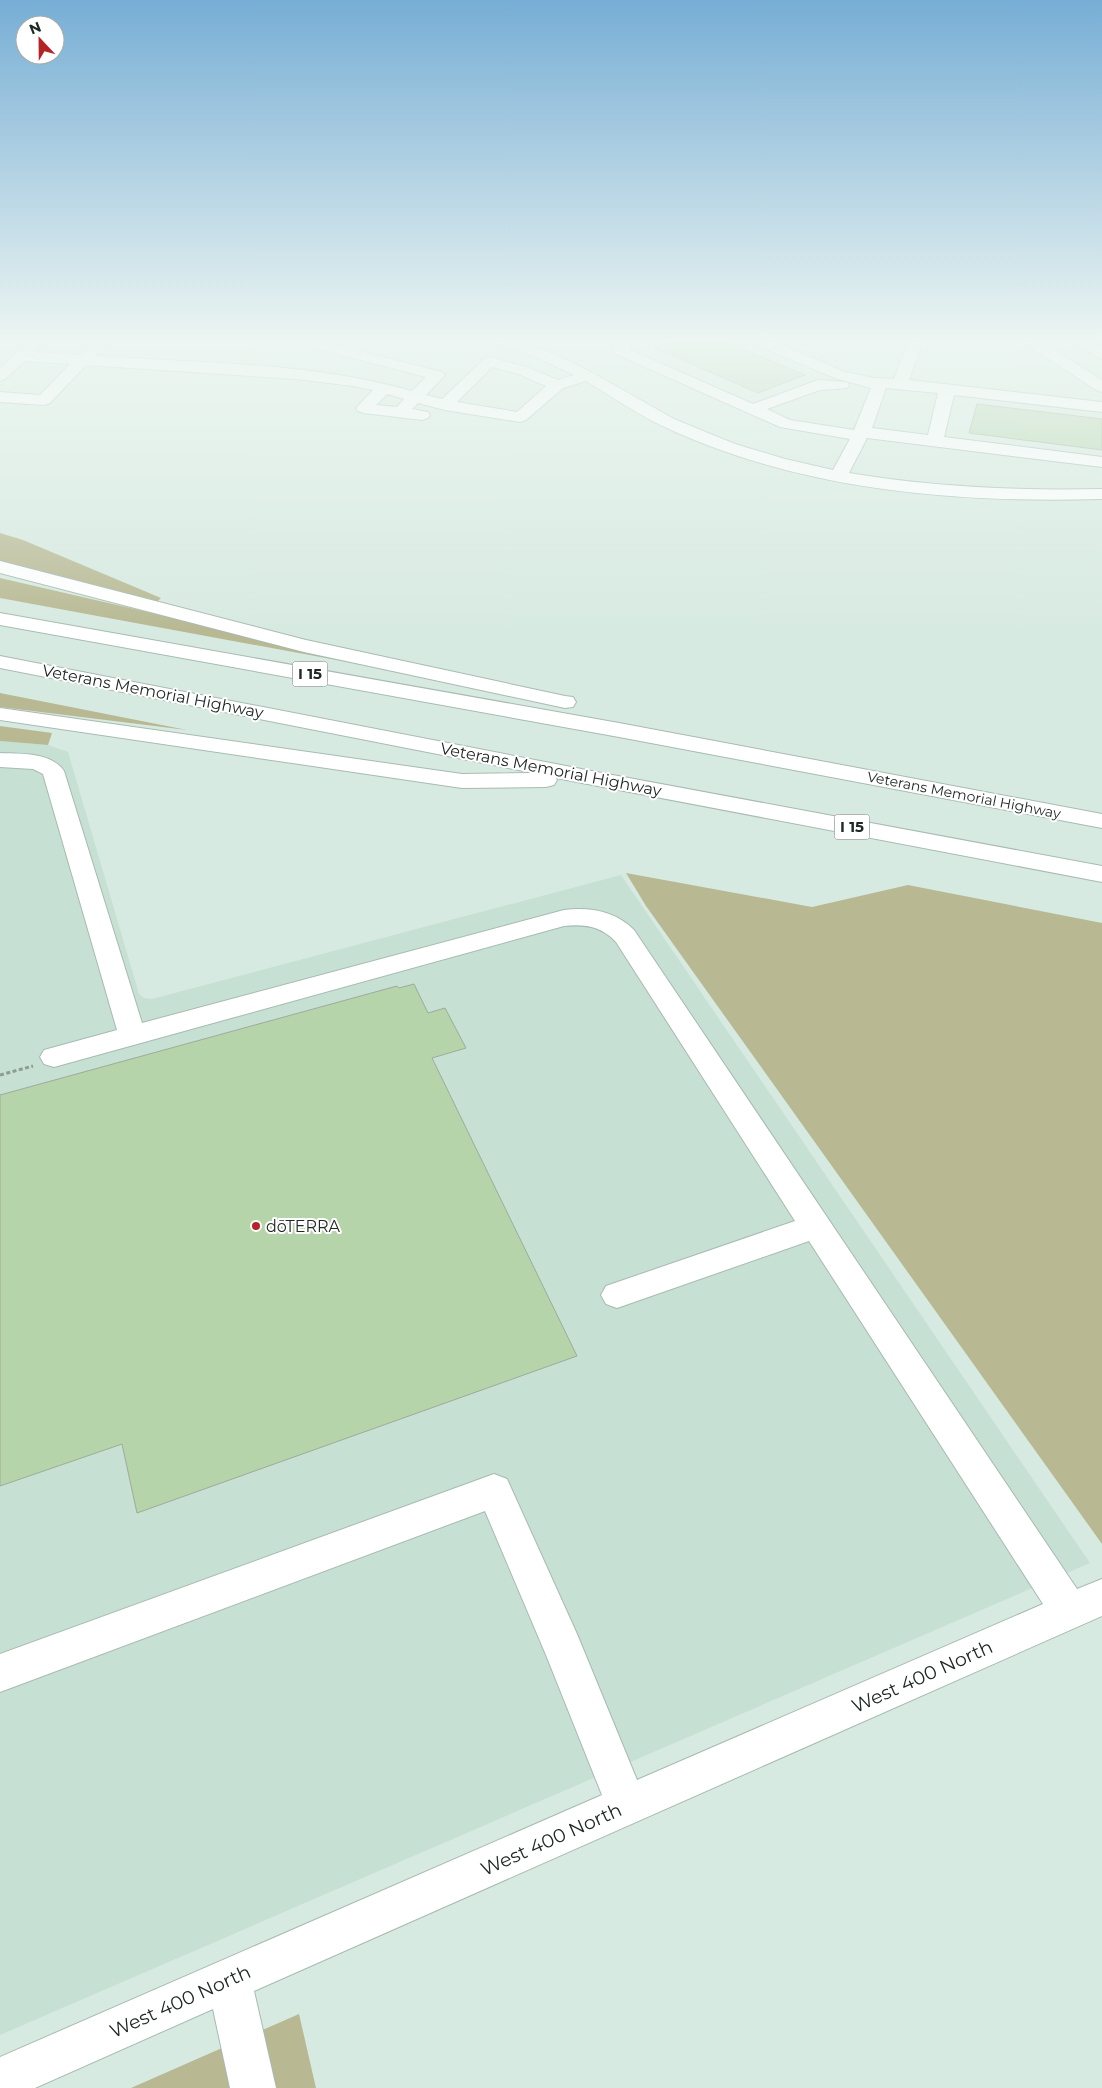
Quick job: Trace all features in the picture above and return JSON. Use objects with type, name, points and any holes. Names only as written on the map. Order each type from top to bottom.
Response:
[{"type":"main road","points":[[701,435],[764,458],[839,476],[931,490],[986,494],[1102,494]]},
{"type":"main road","points":[[817,435],[821,437],[842,435]]},
{"type":"main road","points":[[839,476],[860,435]]},
{"type":"main road","points":[[886,435],[1102,462]]},
{"type":"main road","points":[[935,441],[936,435]]},
{"type":"main road","points":[[893,454],[890,450],[896,436]]},
{"type":"main road","points":[[1062,475],[1065,457]]},
{"type":"main road","points":[[0,567],[304,646],[574,704],[619,730]]},
{"type":"main road","name":"Veterans Memorial Highway","points":[[0,618],[619,730],[1102,821]]},
{"type":"main road","name":"Veterans Memorial Highway","points":[[0,662],[602,780],[1102,874]]},
{"type":"main road","points":[[0,714],[462,781],[602,780]]},
{"type":"main road","points":[[0,760],[36,763],[44,765],[53,771],[132,1036]]},
{"type":"main road","points":[[54,1057],[564,918],[587,917],[599,919],[614,926],[625,936],[816,1226],[1086,1604]]},
{"type":"main road","points":[[617,1295],[816,1226]]},
{"type":"main road","points":[[0,1673],[494,1491],[563,1648],[627,1805]]},
{"type":"main road","name":"West 400 North","points":[[0,2080],[1086,1604]]},
{"type":"main road","points":[[229,1980],[253,2088]]},
{"type":"path","points":[[0,1076],[55,1060],[54,1057]]},
{"type":"shaded area","points":[[0,741],[48,745],[68,752],[139,994],[144,998],[152,999],[621,875],[1090,1563],[0,2035]]},
{"type":"green space","points":[[0,533],[23,540],[161,598],[157,602],[0,561]]},
{"type":"green space","points":[[0,578],[356,660],[353,663],[0,598]]},
{"type":"green space","points":[[0,693],[187,730],[0,707]]},
{"type":"green space","points":[[0,726],[52,733],[48,745],[0,741]]},
{"type":"green space","points":[[626,873],[812,907],[908,885],[1102,923],[1102,1544],[646,906]]},
{"type":"green space","points":[[299,2014],[316,2088],[131,2088]]},
{"type":"building","points":[[988,435],[1102,435],[1102,450]]},
{"type":"building","name":"dōTERRA","points":[[414,984],[428,1013],[445,1008],[466,1048],[432,1058],[577,1356],[137,1513],[122,1444],[0,1486],[0,1095],[397,986],[399,988]]},
{"type":"place","name":"dōTERRA","points":[[256,1226]]}]
